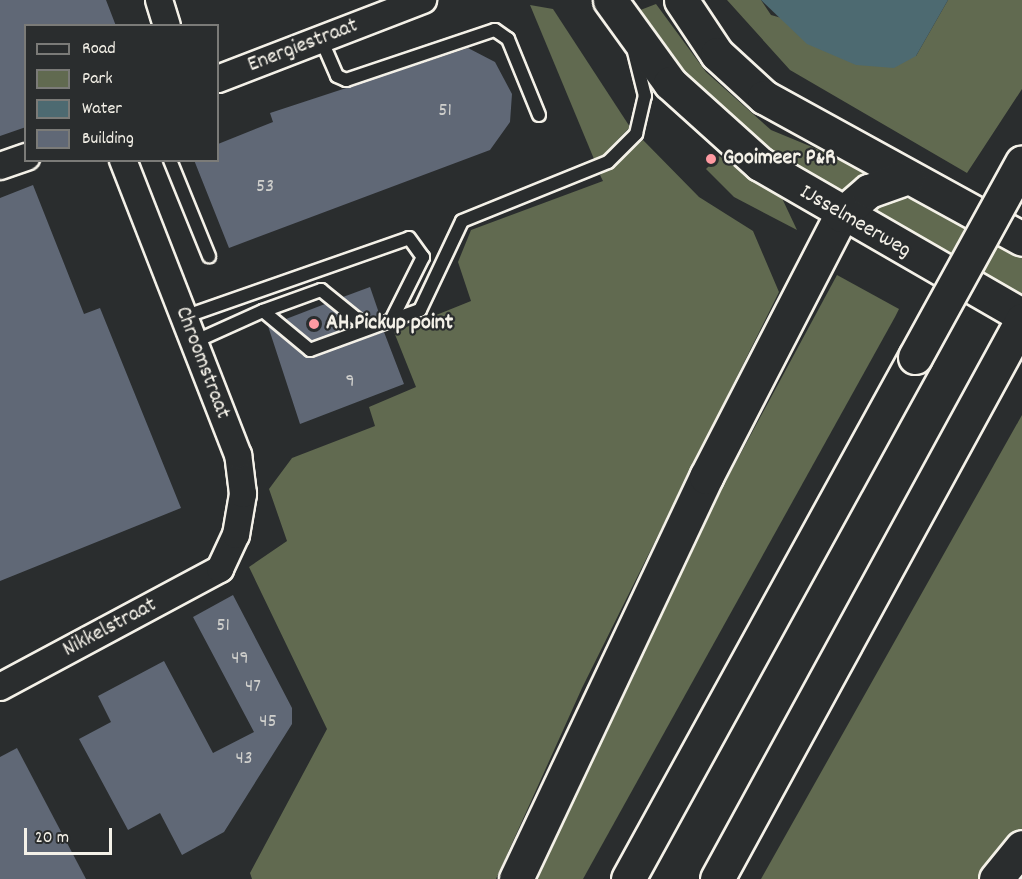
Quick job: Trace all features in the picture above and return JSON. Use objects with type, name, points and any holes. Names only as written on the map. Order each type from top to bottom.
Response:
[{"type":"main road","name":"IJsselmeerweg","points":[[610,0],[626,28],[705,118],[760,164],[842,215],[1022,315]]},
{"type":"main road","points":[[681,0],[717,54],[764,97],[1022,239]]},
{"type":"main road","points":[[628,879],[1022,162]]},
{"type":"main road","points":[[516,879],[706,477],[842,215],[869,191],[908,177]]},
{"type":"main road","points":[[717,879],[1022,320]]},
{"type":"main road","points":[[996,879],[1022,847]]},
{"type":"street","points":[[159,0],[166,24]]},
{"type":"street","name":"Energiestraat","points":[[219,79],[423,0]]},
{"type":"street","points":[[0,166],[24,158]]},
{"type":"street","name":"Chroomstraat","points":[[124,162],[238,455],[243,494],[236,534],[220,569]]},
{"type":"street","name":"Nikkelstraat","points":[[0,687],[220,569]]},
{"type":"lane","points":[[263,312],[310,350],[420,310],[462,221],[608,162],[636,134],[645,96],[626,28]]},
{"type":"lane","points":[[321,39],[338,76],[346,80],[495,30],[508,39],[539,115]]},
{"type":"lane","points":[[171,162],[209,256]]},
{"type":"lane","points":[[184,317],[409,238],[423,257],[392,319]]},
{"type":"lane","points":[[194,342],[263,312],[321,291],[368,328]]},
{"type":"green space","points":[[727,0],[761,0],[771,15],[916,56],[948,0],[1022,0],[1022,89],[967,173],[790,70]]},
{"type":"green space","points":[[656,4],[706,72],[771,130],[880,175],[834,199],[724,120],[630,14]]},
{"type":"green space","points":[[530,5],[553,9],[630,127],[603,155],[594,159]]},
{"type":"green space","points":[[643,140],[699,197],[753,231],[779,292],[582,688],[496,879],[252,879],[250,873],[327,729],[249,567],[287,541],[269,489],[292,458],[375,426],[369,407],[416,387],[394,332],[471,301],[458,262],[471,230],[603,181],[600,175]]},
{"type":"green space","points":[[719,156],[780,194],[797,230],[734,197],[706,169]]},
{"type":"green space","points":[[901,198],[926,200],[1022,253],[1022,299],[868,211]]},
{"type":"green space","points":[[837,275],[899,309],[583,879],[537,879],[702,525]]},
{"type":"green space","points":[[1022,415],[1022,833],[986,879],[761,879]]},
{"type":"water","points":[[761,0],[948,0],[916,56],[894,68],[856,65],[807,44]]},
{"type":"building","points":[[0,0],[106,0],[115,24],[24,24],[24,128],[0,136]]},
{"type":"building","points":[[468,48],[495,62],[512,94],[510,122],[490,150],[229,248],[195,162],[219,162],[219,144],[273,122],[270,113]]},
{"type":"building","points":[[33,185],[84,314],[100,308],[181,508],[0,581],[0,198]]},
{"type":"building","points":[[370,287],[380,316],[370,319],[343,297]]},
{"type":"building","points":[[325,304],[352,326],[312,341],[286,319]]},
{"type":"building","points":[[268,326],[309,358],[384,332],[404,384],[300,424]]},
{"type":"building","points":[[233,595],[292,708],[292,724],[224,832],[182,855],[160,813],[128,830],[79,739],[111,722],[98,696],[164,661],[213,753],[254,732],[193,617]]},
{"type":"building","points":[[17,748],[86,879],[0,879],[0,757]]},
{"type":"place","name":"Gooimeer P&R","points":[[711,159]]},
{"type":"place","name":"AH Pickup point","points":[[314,324]]}]
